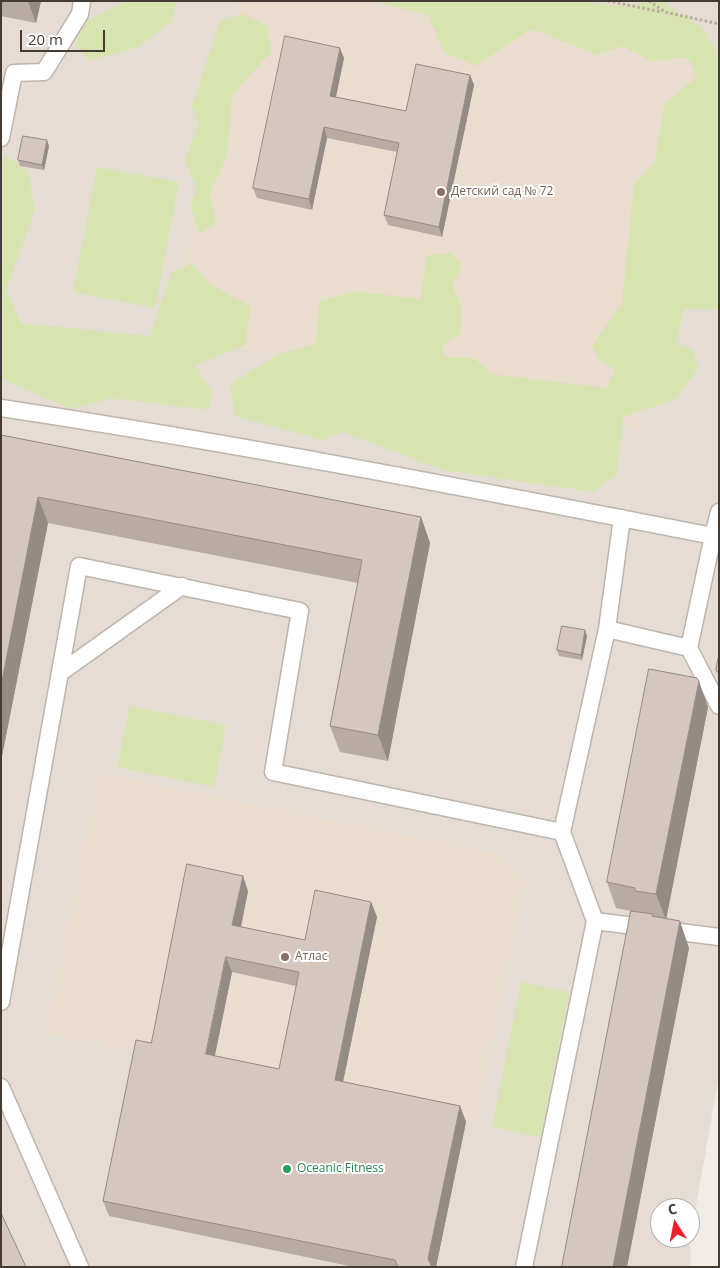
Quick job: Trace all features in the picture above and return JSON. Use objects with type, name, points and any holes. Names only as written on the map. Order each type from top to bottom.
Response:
[{"type":"lane","points":[[1,138],[14,73],[44,72],[80,14],[82,1]]},
{"type":"lane","points":[[1,408],[100,423],[713,536]]},
{"type":"lane","points":[[719,512],[689,648],[719,706]]},
{"type":"lane","points":[[524,1267],[595,921],[562,832],[607,629],[622,518]]},
{"type":"lane","points":[[1,1002],[79,566],[300,611],[273,772],[562,832]]},
{"type":"lane","points":[[60,674],[182,586]]},
{"type":"lane","points":[[607,629],[689,648]]},
{"type":"lane","points":[[595,921],[719,937]]},
{"type":"lane","points":[[1,1087],[80,1267]]},
{"type":"path","points":[[608,1],[719,24]]},
{"type":"path","points":[[649,1],[665,12]]},
{"type":"shaded area","points":[[1,1],[719,1],[719,1075],[697,1198],[650,1198],[650,1248],[690,1248],[691,1267],[1,1267]]},
{"type":"shaded area","name":"Детский сад № 72","points":[[238,1],[477,1],[712,49],[638,430],[168,334]]},
{"type":"shaded area","name":"Атлас","points":[[98,773],[497,854],[525,880],[476,1121],[45,1033]]},
{"type":"green space","points":[[128,1],[176,1],[172,22],[138,47],[89,61],[75,45],[84,22]]},
{"type":"green space","points":[[372,1],[583,1],[627,7],[646,1],[662,1],[704,30],[719,57],[719,309],[684,309],[676,344],[693,350],[698,368],[676,399],[623,417],[617,474],[593,492],[443,470],[343,432],[322,440],[235,416],[230,384],[279,354],[316,344],[319,301],[355,291],[420,299],[427,255],[451,253],[462,265],[452,285],[461,305],[461,333],[443,345],[444,357],[474,358],[491,374],[607,388],[615,370],[598,359],[592,346],[622,303],[634,185],[655,161],[664,104],[697,76],[687,57],[653,62],[622,46],[597,55],[532,29],[476,66],[444,53],[428,15]]},
{"type":"green space","points":[[243,14],[267,26],[271,52],[232,95],[227,156],[210,194],[216,224],[199,233],[191,206],[196,187],[185,160],[198,125],[192,106],[220,21]]},
{"type":"green space","points":[[4,154],[28,171],[35,210],[6,290],[21,323],[150,336],[171,273],[192,263],[210,284],[251,307],[245,345],[195,365],[212,393],[209,410],[111,398],[72,409],[1,379],[1,167]]},
{"type":"green space","points":[[97,167],[179,182],[155,308],[73,292]]},
{"type":"green space","points":[[130,706],[226,725],[214,787],[117,767]]},
{"type":"green space","points":[[521,982],[569,992],[540,1137],[492,1127]]},
{"type":"building","points":[[285,36],[340,48],[330,96],[406,111],[416,64],[470,75],[439,227],[384,215],[399,143],[324,127],[309,199],[253,188]]},
{"type":"building","points":[[23,136],[47,140],[42,165],[18,160]]},
{"type":"building","points":[[1,435],[421,517],[378,735],[330,726],[362,560],[38,497],[1,686]]},
{"type":"building","points":[[562,626],[585,630],[581,655],[557,650]]},
{"type":"building","points":[[719,654],[719,672],[717,672],[716,670]]},
{"type":"building","points":[[649,669],[697,678],[699,681],[656,894],[635,891],[635,888],[607,882]]},
{"type":"building","name":"Oceanic Fitness","points":[[187,864],[243,876],[232,925],[305,940],[315,890],[371,902],[335,1080],[460,1106],[428,1259],[432,1267],[398,1267],[395,1260],[103,1201],[136,1040],[151,1043]],"holes":[[[226,957],[299,972],[279,1069],[206,1054]]]},
{"type":"building","points":[[631,911],[680,921],[613,1267],[562,1267]]},
{"type":"building","points":[[1,1213],[26,1267],[1,1267]]},
{"type":"place","name":"Детский сад № 72","points":[[441,192]]},
{"type":"place","name":"Атлас","points":[[285,957]]},
{"type":"place","name":"Oceanic Fitness","points":[[287,1169]]}]
